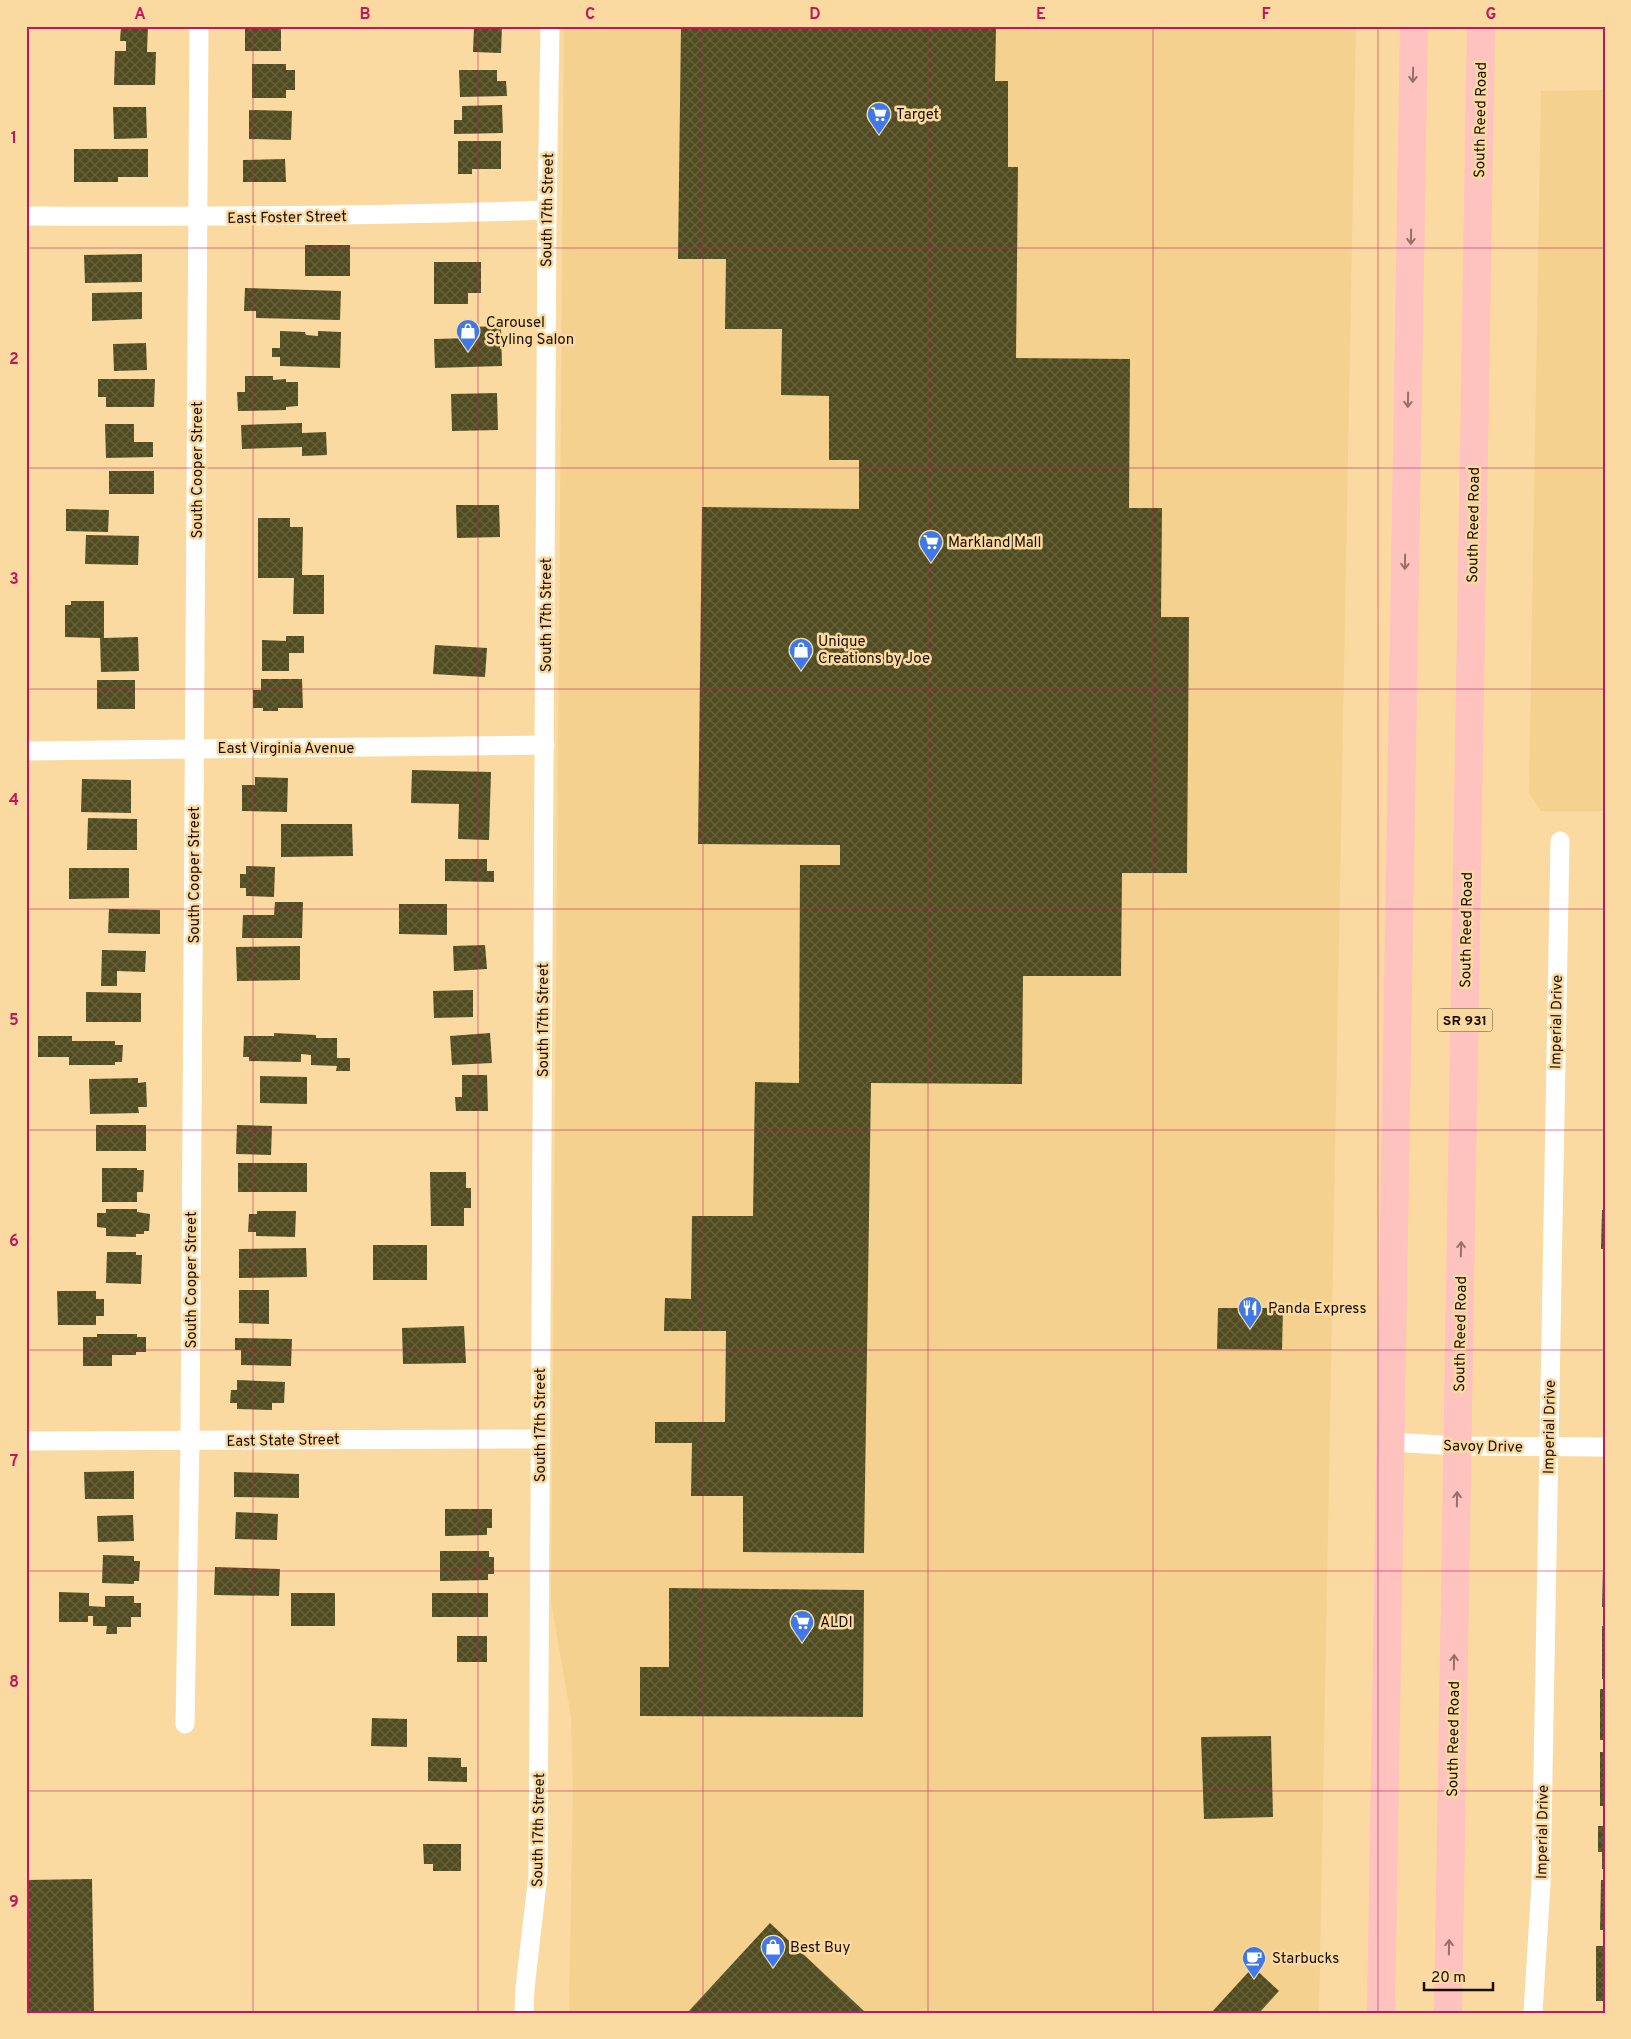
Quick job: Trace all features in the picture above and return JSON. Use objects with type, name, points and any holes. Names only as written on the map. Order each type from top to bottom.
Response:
[{"type":"main road","points":[[1382,2013],[1414,26]]},
{"type":"main road","name":"South Reed Road","points":[[1448,2013],[1481,26]]},
{"type":"street","name":"South Cooper Street","points":[[185,1724],[190,1441],[199,26]]},
{"type":"street","name":"South 17th Street","points":[[524,2013],[525,1988],[538,1875],[547,210],[550,26]]},
{"type":"street","name":"East Foster Street","points":[[26,216],[198,218],[370,216],[547,210]]},
{"type":"street","name":"East Virginia Avenue","points":[[26,751],[545,745]]},
{"type":"street","name":"Imperial Drive","points":[[1533,2013],[1541,1884],[1560,841]]},
{"type":"street","name":"East State Street","points":[[26,1441],[540,1439]]},
{"type":"street","name":"Savoy Drive","points":[[1391,1442],[1458,1446],[1605,1447]]},
{"type":"shaded area","points":[[564,26],[1356,26],[1319,2013],[569,2013],[573,1787],[571,1717],[551,1601]]},
{"type":"shaded area","points":[[1605,90],[1605,811],[1541,811],[1529,793],[1541,91]]},
{"type":"building","points":[[121,26],[148,26],[147,52],[156,52],[155,85],[114,85],[115,51],[126,51],[126,41],[120,41]]},
{"type":"building","points":[[245,26],[281,26],[281,51],[245,51]]},
{"type":"building","points":[[474,26],[502,26],[501,53],[473,52]]},
{"type":"building","name":"Markland Mall","points":[[681,26],[996,26],[995,81],[1008,81],[1008,167],[1018,167],[1016,358],[1130,359],[1129,508],[1162,508],[1161,617],[1189,617],[1187,873],[1122,873],[1121,976],[1023,976],[1022,1084],[871,1083],[864,1553],[743,1552],[743,1496],[691,1496],[692,1443],[655,1443],[655,1422],[725,1422],[726,1331],[664,1331],[665,1298],[691,1299],[692,1216],[753,1216],[755,1082],[799,1083],[800,865],[840,865],[840,845],[698,844],[702,507],[859,509],[859,460],[829,460],[829,396],[781,395],[782,329],[725,329],[726,259],[678,259]]},
{"type":"building","points":[[252,64],[286,64],[286,70],[295,70],[295,90],[286,90],[286,98],[252,98]]},
{"type":"building","points":[[459,70],[497,70],[497,81],[506,81],[507,96],[460,97]]},
{"type":"building","points":[[502,105],[503,133],[454,134],[454,120],[462,120],[462,106]]},
{"type":"building","points":[[113,107],[146,107],[147,138],[114,139]]},
{"type":"building","points":[[249,110],[292,111],[291,140],[249,139]]},
{"type":"building","points":[[458,141],[501,141],[501,169],[472,169],[472,174],[458,174]]},
{"type":"building","points":[[74,149],[148,149],[148,177],[118,177],[118,182],[74,182]]},
{"type":"building","points":[[285,159],[286,182],[243,182],[243,160]]},
{"type":"building","points":[[305,245],[350,245],[350,276],[305,276]]},
{"type":"building","points":[[142,254],[142,282],[85,283],[84,255]]},
{"type":"building","points":[[434,262],[481,262],[481,293],[468,293],[468,304],[434,304]]},
{"type":"building","points":[[245,288],[341,291],[340,320],[256,318],[256,311],[244,311]]},
{"type":"building","points":[[142,292],[142,319],[92,321],[92,293]]},
{"type":"building","name":"Carousel Styling Salon","points":[[501,326],[502,366],[435,368],[434,339],[471,338],[471,327]]},
{"type":"building","points":[[280,331],[305,332],[306,335],[318,336],[318,331],[341,332],[340,368],[280,366],[280,357],[272,357],[272,348],[280,348]]},
{"type":"building","points":[[146,343],[147,370],[114,371],[113,344]]},
{"type":"building","points":[[245,376],[273,376],[273,380],[286,379],[286,382],[298,382],[298,406],[286,407],[286,410],[238,411],[237,392],[245,392]]},
{"type":"building","points":[[98,379],[155,379],[154,407],[106,407],[106,397],[98,397]]},
{"type":"building","points":[[497,393],[498,430],[452,431],[451,394]]},
{"type":"building","points":[[302,423],[302,433],[326,432],[327,455],[302,456],[302,447],[242,449],[241,425]]},
{"type":"building","points":[[105,424],[134,424],[134,442],[153,442],[153,457],[106,458]]},
{"type":"building","points":[[109,471],[154,471],[154,494],[109,494]]},
{"type":"building","points":[[456,505],[499,505],[500,537],[457,538]]},
{"type":"building","points":[[66,509],[109,510],[108,532],[66,531]]},
{"type":"building","points":[[258,518],[290,518],[290,527],[303,527],[302,575],[324,575],[324,614],[293,614],[294,578],[258,578]]},
{"type":"building","points":[[86,535],[139,536],[138,565],[85,564]]},
{"type":"building","points":[[71,601],[104,601],[104,638],[138,637],[139,671],[101,672],[100,638],[65,637],[65,605],[71,605]]},
{"type":"building","points":[[286,636],[304,636],[304,653],[289,653],[289,671],[262,671],[262,640],[286,641]]},
{"type":"building","points":[[435,645],[487,648],[485,677],[433,674]]},
{"type":"building","points":[[261,679],[302,679],[303,708],[278,708],[278,711],[263,711],[263,708],[253,708],[253,690],[261,690]]},
{"type":"building","points":[[97,680],[135,680],[135,709],[97,709]]},
{"type":"building","points":[[412,770],[491,772],[489,840],[458,839],[459,804],[411,803]]},
{"type":"building","points":[[255,777],[288,778],[287,812],[242,811],[242,785],[255,785]]},
{"type":"building","points":[[82,779],[131,780],[131,813],[81,812]]},
{"type":"building","points":[[88,818],[137,819],[137,850],[87,850]]},
{"type":"building","points":[[281,824],[352,824],[353,856],[281,857]]},
{"type":"building","points":[[445,859],[487,859],[487,871],[494,871],[494,882],[445,881]]},
{"type":"building","points":[[246,866],[275,867],[274,897],[246,896],[246,888],[240,888],[240,874],[246,874]]},
{"type":"building","points":[[69,868],[129,868],[129,898],[69,899]]},
{"type":"building","points":[[275,902],[303,902],[302,938],[242,938],[243,915],[274,915]]},
{"type":"building","points":[[399,904],[447,904],[447,935],[399,934]]},
{"type":"building","points":[[109,909],[160,910],[160,934],[108,933]]},
{"type":"building","points":[[485,945],[487,969],[454,971],[453,946]]},
{"type":"building","points":[[300,946],[300,980],[237,981],[236,947]]},
{"type":"building","points":[[102,950],[146,951],[145,972],[117,971],[117,986],[101,986]]},
{"type":"building","points":[[473,990],[473,1017],[434,1018],[433,991]]},
{"type":"building","points":[[86,992],[141,993],[141,1022],[86,1022]]},
{"type":"building","points":[[274,1033],[316,1035],[316,1038],[337,1038],[337,1058],[350,1058],[350,1071],[336,1071],[337,1066],[311,1065],[311,1055],[301,1054],[301,1062],[249,1061],[249,1057],[243,1057],[244,1036],[274,1036]]},
{"type":"building","points":[[490,1033],[492,1063],[452,1065],[450,1036]]},
{"type":"building","points":[[38,1036],[72,1036],[72,1041],[115,1041],[115,1045],[123,1045],[122,1062],[115,1062],[115,1065],[69,1065],[69,1057],[38,1057]]},
{"type":"building","points":[[462,1075],[487,1075],[488,1111],[456,1111],[455,1097],[462,1097]]},
{"type":"building","points":[[260,1076],[307,1077],[307,1104],[260,1103]]},
{"type":"building","points":[[138,1078],[138,1083],[146,1082],[147,1107],[138,1107],[139,1113],[90,1114],[89,1079]]},
{"type":"building","points":[[96,1125],[146,1125],[146,1151],[96,1151]]},
{"type":"building","points":[[237,1125],[272,1126],[271,1155],[236,1154]]},
{"type":"building","points":[[238,1163],[307,1163],[307,1192],[238,1192]]},
{"type":"building","points":[[102,1168],[137,1168],[137,1170],[144,1170],[143,1192],[137,1192],[137,1202],[102,1202]]},
{"type":"building","points":[[430,1172],[466,1172],[466,1188],[471,1188],[471,1208],[464,1208],[464,1226],[431,1226]]},
{"type":"building","points":[[106,1209],[137,1209],[137,1212],[150,1214],[149,1231],[144,1231],[144,1234],[136,1234],[136,1237],[106,1236],[106,1228],[97,1227],[97,1213],[106,1213]]},
{"type":"building","points":[[1602,1210],[1605,1210],[1605,1249],[1601,1249]]},
{"type":"building","points":[[257,1211],[296,1211],[295,1237],[256,1236],[256,1232],[248,1232],[249,1214],[257,1214]]},
{"type":"building","points":[[373,1245],[427,1245],[427,1280],[373,1280]]},
{"type":"building","points":[[306,1248],[307,1277],[239,1278],[239,1249]]},
{"type":"building","points":[[107,1252],[136,1252],[136,1255],[142,1255],[141,1284],[106,1283]]},
{"type":"building","points":[[239,1290],[269,1290],[269,1324],[239,1323]]},
{"type":"building","points":[[57,1291],[96,1291],[96,1299],[104,1299],[104,1316],[96,1316],[96,1325],[58,1325]]},
{"type":"building","name":"Panda Express","points":[[1218,1308],[1283,1308],[1282,1350],[1217,1349]]},
{"type":"building","points":[[464,1326],[466,1363],[403,1364],[402,1328]]},
{"type":"building","points":[[97,1334],[137,1334],[137,1337],[146,1337],[146,1352],[136,1352],[136,1355],[112,1355],[112,1366],[83,1366],[83,1337],[97,1337]]},
{"type":"building","points":[[235,1338],[292,1339],[291,1366],[241,1365],[241,1350],[235,1350]]},
{"type":"building","points":[[237,1380],[285,1382],[284,1403],[272,1403],[272,1410],[237,1409],[237,1403],[230,1403],[231,1390],[237,1390]]},
{"type":"building","points":[[134,1471],[134,1499],[85,1499],[84,1472]]},
{"type":"building","points":[[234,1472],[299,1474],[299,1498],[234,1497]]},
{"type":"building","points":[[445,1509],[492,1509],[492,1528],[487,1528],[487,1535],[445,1536]]},
{"type":"building","points":[[236,1512],[278,1514],[277,1540],[235,1539]]},
{"type":"building","points":[[133,1515],[134,1541],[98,1542],[97,1516]]},
{"type":"building","points":[[440,1551],[489,1551],[489,1557],[494,1557],[494,1574],[488,1574],[488,1580],[440,1581]]},
{"type":"building","points":[[103,1555],[134,1556],[134,1561],[140,1561],[139,1581],[134,1581],[134,1584],[102,1583]]},
{"type":"building","points":[[215,1567],[280,1569],[279,1596],[214,1595]]},
{"type":"building","points":[[1603,1568],[1605,1568],[1605,1607],[1602,1607]]},
{"type":"building","points":[[669,1588],[864,1590],[863,1717],[640,1716],[640,1667],[669,1667]]},
{"type":"building","points":[[59,1592],[89,1593],[89,1606],[105,1607],[105,1596],[134,1596],[134,1603],[141,1603],[141,1617],[131,1617],[131,1627],[117,1627],[117,1634],[106,1634],[107,1626],[93,1626],[93,1616],[88,1616],[88,1622],[59,1622]]},
{"type":"building","points":[[291,1593],[335,1593],[335,1626],[291,1626]]},
{"type":"building","points":[[432,1593],[488,1593],[488,1617],[432,1617]]},
{"type":"building","points":[[1602,1626],[1605,1626],[1605,1679],[1602,1679]]},
{"type":"building","points":[[457,1636],[487,1636],[487,1662],[457,1662]]},
{"type":"building","points":[[1600,1689],[1605,1689],[1605,1740],[1600,1740]]},
{"type":"building","points":[[372,1718],[407,1719],[407,1747],[371,1746]]},
{"type":"building","points":[[1271,1736],[1273,1817],[1204,1819],[1201,1737]]},
{"type":"building","points":[[1600,1752],[1605,1752],[1605,1806],[1600,1806]]},
{"type":"building","points":[[428,1757],[461,1758],[461,1767],[467,1767],[467,1782],[428,1781]]},
{"type":"building","points":[[1598,1826],[1605,1826],[1605,1869],[1602,1869],[1602,1852],[1598,1852]]},
{"type":"building","points":[[423,1844],[461,1844],[461,1871],[433,1871],[433,1864],[424,1864]]},
{"type":"building","points":[[92,1879],[94,2013],[26,2013],[26,1880]]},
{"type":"building","points":[[1601,1880],[1605,1880],[1605,1930],[1600,1930]]},
{"type":"building","name":"Best Buy","points":[[770,1923],[866,2013],[687,2013]]},
{"type":"building","points":[[1596,1946],[1605,1946],[1605,2001],[1596,2001]]},
{"type":"building","name":"Starbucks","points":[[1253,1967],[1279,1991],[1259,2013],[1211,2013]]},
{"type":"place","name":"Target","points":[[879,135]]},
{"type":"place","name":"Carousel Styling Salon","points":[[468,352]]},
{"type":"place","name":"Markland Mall","points":[[931,563]]},
{"type":"place","name":"Unique Creations by Joe","points":[[801,671]]},
{"type":"place","name":"Panda Express","points":[[1250,1329]]},
{"type":"place","name":"ALDI","points":[[802,1643]]},
{"type":"place","name":"Best Buy","points":[[773,1968]]},
{"type":"place","name":"Starbucks","points":[[1254,1979]]}]
